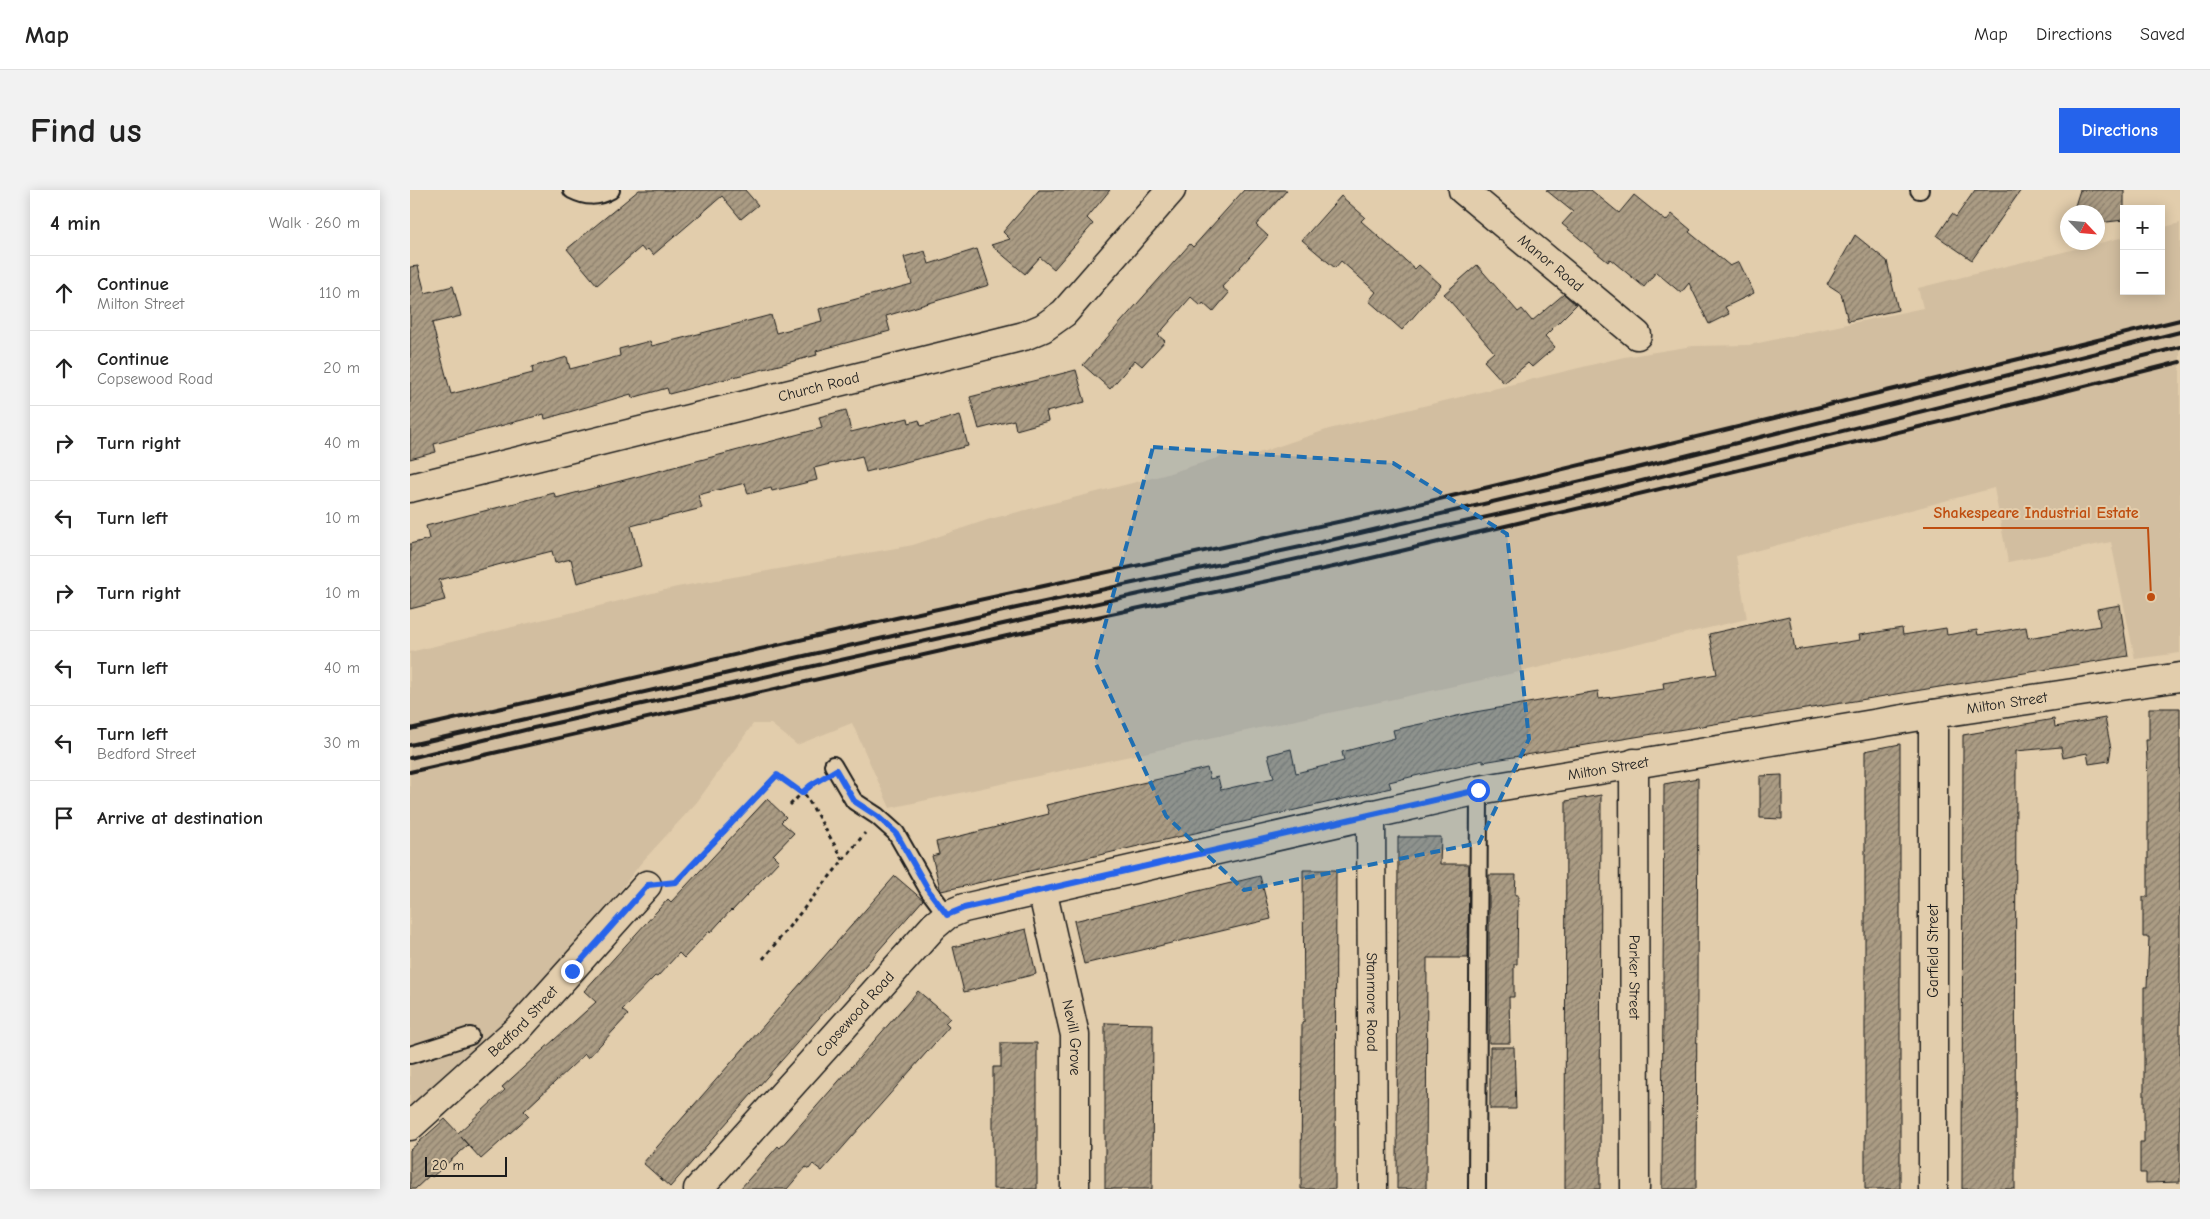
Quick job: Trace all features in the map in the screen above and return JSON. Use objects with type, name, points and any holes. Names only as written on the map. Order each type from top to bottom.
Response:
[{"type":"street","name":"Church Road","points":[[410,488],[1024,336],[1044,328],[1064,313],[1171,190]]},
{"type":"street","name":"Manor Road","points":[[1462,190],[1638,335]]},
{"type":"street","name":"Milton Street","points":[[1042,890],[1478,790],[1933,714],[2180,677]]},
{"type":"street","name":"Garfield Street","points":[[1933,714],[1933,1189]]},
{"type":"street","name":"Parker Street","points":[[1634,763],[1635,1189]]},
{"type":"street","name":"Stanmore Road","points":[[1372,814],[1373,1189]]},
{"type":"street","name":"Bedford Street","points":[[410,1126],[518,1029],[648,885]]},
{"type":"street","name":"Copsewood Road","points":[[698,1189],[927,934],[947,915],[964,908],[1042,890]]},
{"type":"street","name":"Nevill Grove","points":[[1042,890],[1074,1035],[1075,1189]]},
{"type":"lane","points":[[572,190],[597,197],[611,190]]},
{"type":"lane","points":[[834,768],[854,801],[877,816],[896,833],[929,891],[947,915]]},
{"type":"lane","points":[[1477,1189],[1478,790]]},
{"type":"lane","points":[[410,1055],[470,1036]]},
{"type":"path","points":[[790,805],[811,785],[834,768]]},
{"type":"path","points":[[648,885],[676,882],[777,775],[806,796],[844,861]]},
{"type":"path","points":[[764,959],[844,861],[877,816]]},
{"type":"highlighted area","points":[[1153,447],[1393,463],[1507,534],[1529,739],[1479,843],[1244,890],[1166,816],[1095,662]]},
{"type":"shaded area","points":[[2180,223],[2180,653],[2135,659],[2111,542],[2008,562],[1994,488],[1736,556],[1747,619],[1528,670],[890,808],[852,723],[797,745],[771,724],[753,724],[697,802],[641,863],[533,1005],[410,1111],[410,652],[677,587],[913,545],[990,519],[1164,475],[1233,453],[1244,458],[1329,429],[1624,357],[1693,346],[1749,345],[1923,308],[1918,288],[2071,250],[2105,250],[2105,242],[2120,238],[2120,295],[2165,295],[2165,227]]},
{"type":"building","points":[[639,190],[745,190],[758,205],[741,219],[722,196],[653,255],[648,249],[645,252],[641,247],[597,285],[567,249]]},
{"type":"building","points":[[1039,190],[1110,190],[1087,218],[1093,224],[1054,269],[1040,257],[1025,274],[991,245],[1010,239],[1003,232]]},
{"type":"building","points":[[1244,190],[1287,190],[1256,225],[1268,236],[1222,287],[1229,293],[1213,312],[1203,303],[1201,306],[1191,297],[1158,335],[1165,341],[1142,366],[1135,360],[1110,389],[1083,365],[1190,244],[1193,247]]},
{"type":"building","points":[[1546,190],[1591,190],[1619,213],[1634,195],[1666,221],[1672,214],[1691,230],[1689,232],[1730,266],[1739,262],[1754,293],[1725,307],[1729,314],[1709,324],[1689,283],[1681,293],[1656,272],[1644,287],[1610,259],[1608,262],[1562,224],[1573,212]]},
{"type":"building","points":[[1975,190],[2021,190],[1972,260],[1937,236],[1952,214],[1956,217]]},
{"type":"building","points":[[2080,190],[2124,190],[2124,205],[2120,205],[2120,220],[2105,222],[2105,205],[2075,205]]},
{"type":"building","points":[[1341,196],[1365,217],[1361,221],[1415,269],[1419,265],[1441,285],[1402,330],[1369,301],[1376,292],[1341,261],[1335,268],[1302,240]]},
{"type":"building","points":[[1855,235],[1887,261],[1898,310],[1848,321],[1841,293],[1827,284]]},
{"type":"building","points":[[977,249],[989,285],[886,316],[890,331],[816,351],[817,355],[669,394],[667,388],[632,398],[631,394],[545,419],[544,414],[434,444],[436,452],[410,459],[410,267],[418,266],[425,293],[453,286],[461,316],[432,323],[451,394],[533,373],[532,367],[567,357],[570,369],[620,356],[619,349],[650,341],[652,346],[771,315],[776,333],[822,321],[819,309],[912,284],[904,257],[925,251],[929,264]]},
{"type":"building","points":[[1477,265],[1518,312],[1522,309],[1532,321],[1564,294],[1576,305],[1545,336],[1555,347],[1532,367],[1528,363],[1504,383],[1484,361],[1494,352],[1444,294]]},
{"type":"building","points":[[1076,370],[1085,402],[1046,412],[1048,421],[1016,430],[1014,420],[979,429],[970,397]]},
{"type":"building","points":[[846,410],[851,432],[908,418],[909,423],[919,420],[921,426],[960,415],[968,446],[866,472],[862,456],[814,468],[817,480],[772,491],[771,488],[748,494],[745,483],[698,495],[702,508],[631,526],[641,566],[577,583],[571,559],[555,563],[552,551],[439,580],[445,600],[410,609],[410,544],[429,539],[426,526],[554,493],[556,498],[822,428],[819,417]]},
{"type":"building","points":[[2120,605],[2128,656],[1483,762],[1483,760],[1389,782],[1391,788],[941,891],[932,856],[939,854],[936,842],[1049,814],[1046,805],[1207,768],[1210,779],[1218,777],[1221,790],[1274,778],[1268,755],[1291,749],[1296,773],[1344,761],[1342,752],[1395,738],[1393,730],[1475,712],[1598,691],[1599,699],[1664,689],[1663,683],[1717,674],[1709,634],[1789,616],[1795,650],[1860,640],[1859,635],[1902,628],[1903,635],[1946,628],[1947,635],[1977,630],[1978,635],[2026,627],[2028,638],[2100,626],[2097,609]]},
{"type":"building","points":[[2149,708],[2180,708],[2180,1182],[2146,1183],[2146,1173],[2140,1173],[2140,1142],[2144,1142],[2144,987],[2147,987],[2149,937],[2143,937],[2143,897],[2148,897],[2146,740],[2149,740]]},
{"type":"building","points":[[2105,718],[2111,749],[2109,761],[2089,764],[2087,753],[2063,758],[2061,747],[2016,751],[2015,1189],[1962,1189],[1963,735],[2054,719],[2055,727]]},
{"type":"building","points":[[1900,744],[1900,1189],[1865,1189],[1865,751]]},
{"type":"building","points":[[1782,775],[1782,819],[1760,818],[1760,776]]},
{"type":"building","points":[[1698,778],[1696,1189],[1662,1189],[1664,784]]},
{"type":"building","points":[[1601,795],[1600,1189],[1565,1189],[1566,801]]},
{"type":"building","points":[[767,799],[786,817],[781,822],[794,833],[773,855],[779,861],[684,958],[679,953],[657,977],[655,976],[622,1010],[628,1015],[588,1058],[585,1054],[524,1111],[529,1116],[481,1159],[461,1137],[468,1145],[432,1177],[430,1175],[415,1189],[410,1189],[410,1150],[445,1119],[458,1133],[505,1090],[502,1087],[596,1002],[584,991],[668,899],[671,902]]},
{"type":"building","points":[[1398,837],[1441,837],[1440,864],[1469,864],[1468,958],[1427,958],[1426,1189],[1397,1189]]},
{"type":"building","points":[[1303,870],[1336,870],[1335,1189],[1301,1189],[1302,1023],[1304,1022]]},
{"type":"building","points":[[1489,875],[1516,875],[1515,895],[1518,895],[1517,964],[1514,964],[1514,997],[1509,997],[1510,1043],[1489,1043]]},
{"type":"building","points":[[895,876],[923,900],[670,1187],[643,1163]]},
{"type":"building","points":[[1260,876],[1271,919],[1084,964],[1074,921]]},
{"type":"building","points":[[1026,929],[1036,974],[964,992],[953,947]]},
{"type":"building","points":[[918,991],[950,1018],[945,1023],[949,1027],[822,1171],[813,1164],[809,1169],[806,1167],[787,1189],[740,1189],[778,1146],[780,1148]]},
{"type":"building","points":[[1105,1023],[1153,1024],[1152,1189],[1105,1189]]},
{"type":"building","points":[[1001,1043],[1037,1043],[1037,1189],[993,1189],[993,1067],[1001,1067]]},
{"type":"building","points":[[1490,1047],[1514,1047],[1516,1109],[1490,1109]]},
{"type":"railway","points":[[410,729],[896,618],[1402,508],[2180,320]]},
{"type":"railway","points":[[410,745],[1012,609],[1305,546],[1641,467],[2180,332]]},
{"type":"railway","points":[[410,758],[529,729],[1577,497],[2180,347]]},
{"type":"railway","points":[[410,772],[1007,636],[1338,566],[1994,409],[2180,362]]},
{"type":"place","name":"Shakespeare Industrial Estate","points":[[2151,597]]},
{"type":"route","points":[[572,971],[648,885],[676,882],[777,775],[802,793],[811,785],[836,770],[854,801],[877,816],[896,833],[929,891],[947,915],[964,908],[1478,790]]}]
